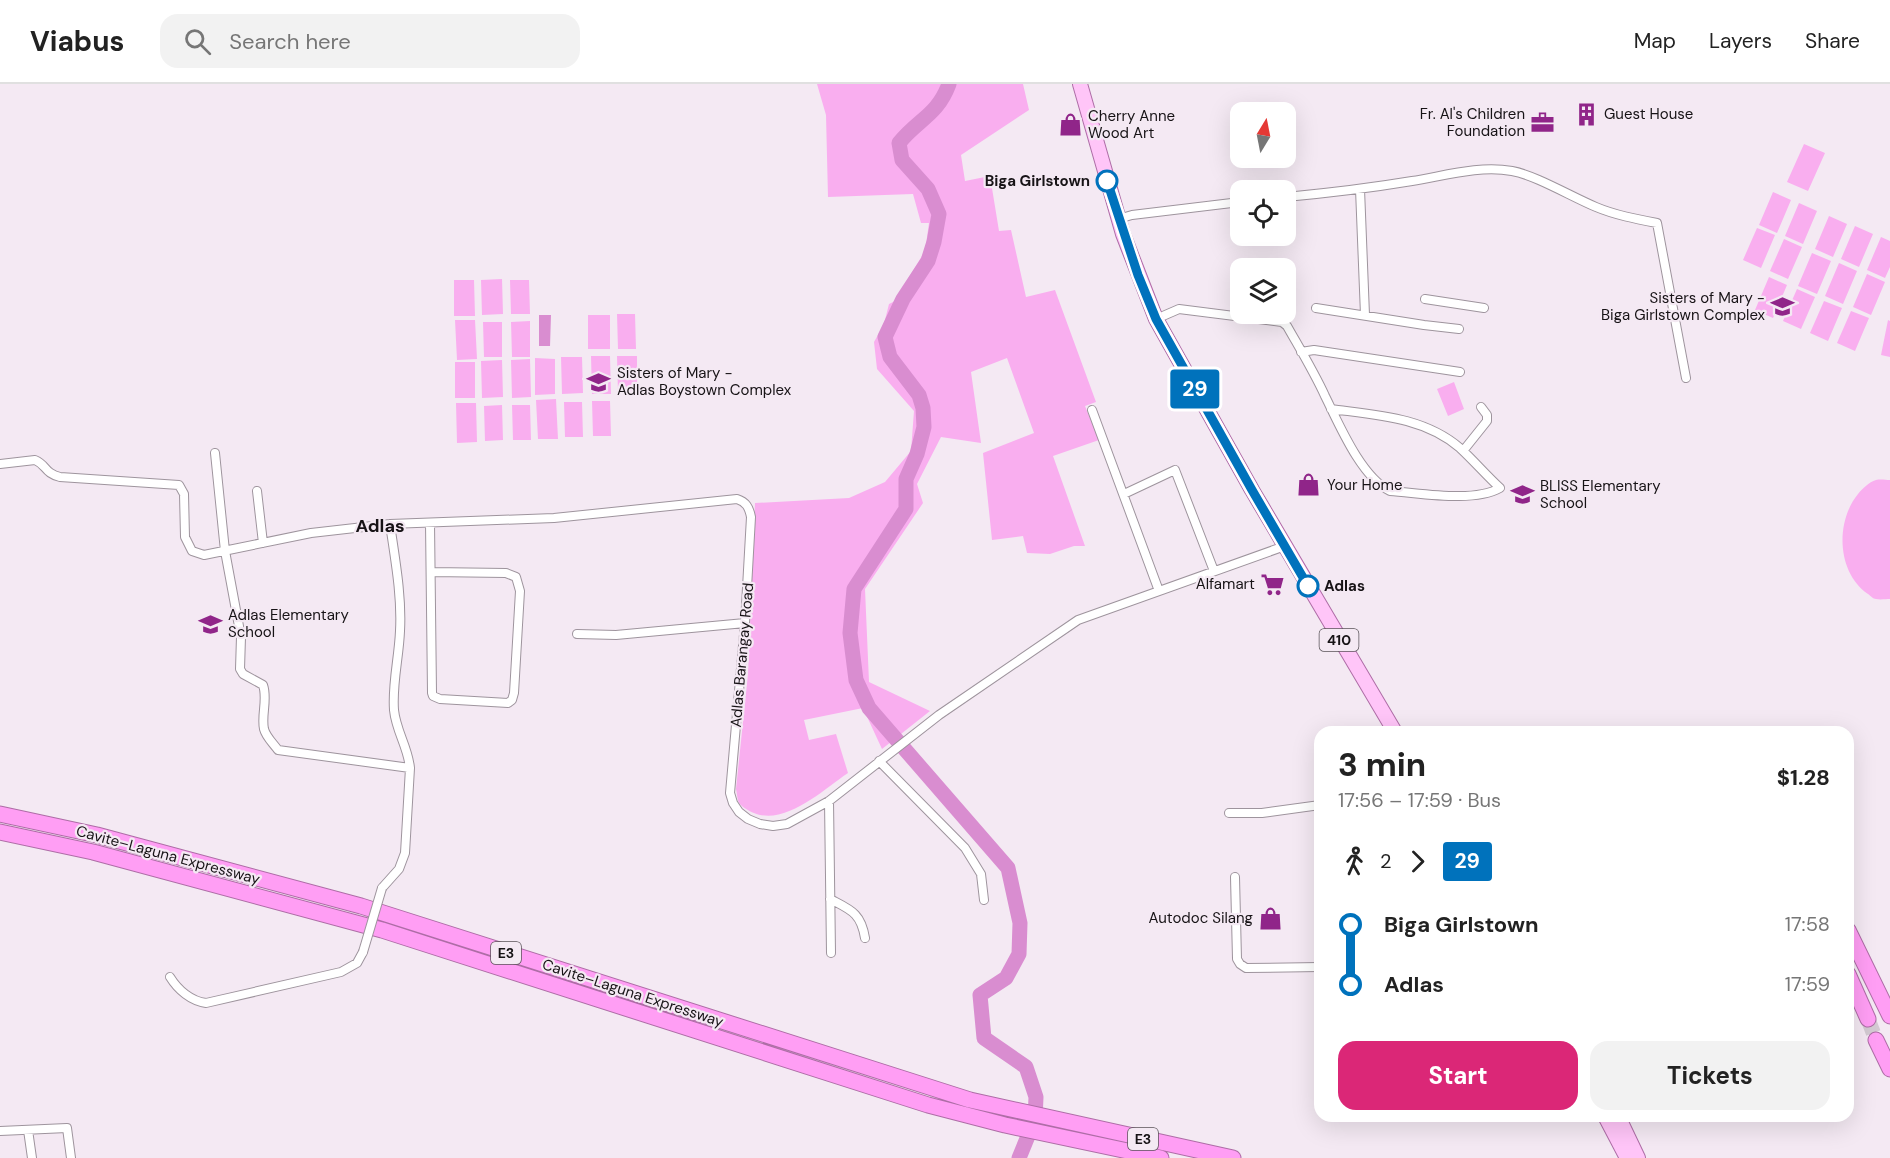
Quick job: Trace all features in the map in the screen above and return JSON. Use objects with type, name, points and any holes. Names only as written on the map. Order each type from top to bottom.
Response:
[{"type":"highway","name":"Cavite–Laguna Expressway","points":[[0,814],[97,835],[361,906],[931,1089],[1008,1110],[1051,1127],[1161,1158]]},
{"type":"highway","name":"Cavite–Laguna Expressway","points":[[0,832],[93,852],[382,930],[928,1105],[1005,1125],[1051,1127],[1233,1158]]},
{"type":"highway","points":[[1854,942],[1890,1016]]},
{"type":"highway","points":[[1854,988],[1868,1019]]},
{"type":"highway","points":[[1876,1040],[1890,1069]]},
{"type":"highway","points":[[1051,1127],[1122,1158]]},
{"type":"main road","name":"410","points":[[1080,84],[1118,219],[1156,319],[1252,490],[1391,726]]},
{"type":"main road","points":[[1608,1122],[1627,1158]]},
{"type":"main road","points":[[1621,1122],[1638,1158]]},
{"type":"street","points":[[1296,196],[1416,181],[1438,175],[1498,169],[1514,171],[1622,216],[1658,223],[1686,378]]},
{"type":"street","points":[[1360,189],[1365,315]]},
{"type":"street","points":[[1118,219],[1132,215],[1230,203]]},
{"type":"street","points":[[1425,299],[1484,308]]},
{"type":"street","points":[[1316,308],[1424,325],[1459,328]]},
{"type":"street","points":[[1156,319],[1179,309],[1282,322],[1301,352],[1338,426],[1376,482],[1390,491],[1473,497],[1489,494],[1500,488],[1443,436],[1421,425],[1392,417],[1331,409]]},
{"type":"street","points":[[1301,352],[1314,350],[1460,372]]},
{"type":"street","points":[[1463,452],[1488,421],[1481,407]]},
{"type":"street","points":[[1092,410],[1159,591]]},
{"type":"street","points":[[215,453],[225,551],[240,629],[240,669],[243,674],[263,685],[265,692],[264,729],[278,750],[410,768]]},
{"type":"street","name":"Adlas Barangay Road","points":[[0,464],[32,459],[40,462],[49,473],[60,477],[175,483],[183,489],[184,494],[185,537],[192,551],[204,555],[311,533],[390,524],[554,518],[737,499],[744,502],[749,508],[751,517],[746,623],[730,793],[739,812],[748,819],[773,826],[787,824],[829,801],[908,737],[1078,620],[1285,546]]},
{"type":"street","points":[[1124,494],[1175,470],[1214,572]]},
{"type":"street","points":[[257,491],[263,543]]},
{"type":"street","points":[[430,523],[431,686],[433,696],[440,699],[508,703],[512,700],[515,682],[520,591],[516,577],[506,573],[431,572]]},
{"type":"street","points":[[170,977],[175,986],[190,998],[206,1003],[341,972],[357,963],[363,952],[382,888],[399,869],[405,853],[410,768],[409,758],[397,729],[394,707],[400,629],[398,587],[390,524]]},
{"type":"street","points":[[577,634],[616,635],[746,623]]},
{"type":"street","points":[[879,761],[965,848],[981,874],[984,900]]},
{"type":"street","points":[[829,801],[831,953]]},
{"type":"street","points":[[1229,813],[1262,813],[1314,806]]},
{"type":"street","points":[[1235,877],[1237,959],[1243,967],[1314,966]]},
{"type":"street","points":[[830,899],[857,915],[865,938]]},
{"type":"street","points":[[0,1131],[67,1128],[71,1158]]},
{"type":"street","points":[[28,1130],[32,1158]]},
{"type":"shaded area","points":[[817,84],[1023,84],[1029,110],[961,155],[965,181],[990,176],[999,231],[1011,230],[1026,297],[1055,290],[1096,402],[1085,406],[1099,440],[1053,456],[1085,546],[1074,546],[1050,554],[1027,553],[1023,536],[992,540],[983,453],[1034,433],[1007,358],[971,372],[981,443],[941,437],[917,484],[923,503],[865,589],[869,682],[930,711],[882,749],[863,708],[804,720],[809,740],[836,734],[848,773],[791,811],[766,816],[754,813],[742,806],[738,801],[736,789],[748,674],[755,503],[849,498],[885,482],[911,451],[914,411],[877,369],[874,342],[884,324],[889,304],[899,299],[903,287],[925,251],[929,223],[921,223],[913,194],[828,197],[826,115]]},
{"type":"shaded area","points":[[1804,144],[1825,153],[1808,191],[1787,182]]},
{"type":"shaded area","points":[[1773,192],[1791,200],[1777,233],[1759,225]]},
{"type":"shaded area","points":[[1799,203],[1817,211],[1803,244],[1785,236]]},
{"type":"shaded area","points":[[1829,216],[1847,224],[1833,257],[1815,249]]},
{"type":"shaded area","points":[[1855,226],[1873,234],[1859,267],[1841,259]]},
{"type":"shaded area","points":[[1757,228],[1775,235],[1761,268],[1743,260]]},
{"type":"shaded area","points":[[1881,237],[1890,241],[1890,267],[1885,278],[1867,270]]},
{"type":"shaded area","points":[[1784,239],[1802,247],[1788,279],[1770,271]]},
{"type":"shaded area","points":[[1812,253],[1831,261],[1817,294],[1798,286]]},
{"type":"shaded area","points":[[1839,263],[1857,271],[1843,304],[1825,296]]},
{"type":"shaded area","points":[[1867,274],[1885,282],[1871,315],[1853,307]]},
{"type":"shaded area","points":[[1769,277],[1787,285],[1773,318],[1755,310]]},
{"type":"shaded area","points":[[502,279],[503,314],[482,315],[481,280]]},
{"type":"shaded area","points":[[454,280],[474,280],[475,316],[454,316]]},
{"type":"shaded area","points":[[510,280],[529,280],[530,314],[511,314]]},
{"type":"shaded area","points":[[1797,289],[1815,297],[1801,329],[1783,321]]},
{"type":"shaded area","points":[[1824,301],[1842,308],[1828,341],[1810,333]]},
{"type":"shaded area","points":[[1851,311],[1869,318],[1855,351],[1837,343]]},
{"type":"shaded area","points":[[617,314],[635,314],[636,349],[618,349]]},
{"type":"shaded area","points":[[539,315],[551,315],[550,346],[539,346]]},
{"type":"shaded area","points":[[588,315],[610,315],[610,349],[588,349]]},
{"type":"shaded area","points":[[455,320],[475,320],[477,359],[457,360]]},
{"type":"shaded area","points":[[1888,320],[1890,321],[1890,357],[1881,355]]},
{"type":"shaded area","points":[[530,321],[530,357],[512,357],[511,322]]},
{"type":"shaded area","points":[[483,322],[502,322],[502,357],[484,357]]},
{"type":"shaded area","points":[[591,356],[610,356],[611,394],[592,394]]},
{"type":"shaded area","points":[[617,356],[637,356],[637,393],[618,393]]},
{"type":"shaded area","points":[[561,357],[582,357],[583,393],[562,394]]},
{"type":"shaded area","points":[[535,358],[555,359],[555,394],[535,395]]},
{"type":"shaded area","points":[[530,359],[531,397],[512,398],[511,360]]},
{"type":"shaded area","points":[[502,360],[503,397],[482,398],[481,361]]},
{"type":"shaded area","points":[[455,362],[475,362],[475,398],[455,398]]},
{"type":"shaded area","points":[[1454,382],[1464,409],[1448,416],[1437,389]]},
{"type":"shaded area","points":[[556,399],[558,439],[538,439],[536,400]]},
{"type":"shaded area","points":[[592,401],[610,401],[611,436],[593,436]]},
{"type":"shaded area","points":[[564,402],[582,402],[583,437],[565,437]]},
{"type":"shaded area","points":[[456,403],[476,403],[477,442],[457,443]]},
{"type":"shaded area","points":[[502,405],[503,440],[485,441],[484,406]]},
{"type":"shaded area","points":[[512,405],[530,405],[531,440],[513,440]]},
{"type":"shaded area","points":[[1890,480],[1890,599],[1878,599],[1873,598],[1858,585],[1850,573],[1845,561],[1843,532],[1851,505],[1860,492],[1873,481]]},
{"type":"waterway","points":[[949,84],[939,103],[899,143],[902,160],[928,189],[939,214],[928,261],[903,299],[885,337],[890,357],[919,395],[923,408],[924,427],[917,454],[906,479],[906,509],[854,589],[850,633],[856,680],[869,708],[1008,868],[1020,923],[1019,954],[1006,978],[980,995],[984,1038],[1026,1067],[1036,1097],[1035,1119],[1019,1158]]},
{"type":"tunnel","points":[[1868,1019],[1876,1040]]},
{"type":"bus line","name":"29","points":[[1107,181],[1123,234],[1156,319],[1308,586]]},
{"type":"place","name":"Guest House","points":[[1586,114]]},
{"type":"place","name":"Fr. Al's Children Foundation","points":[[1543,123]]},
{"type":"place","name":"Cherry Anne Wood Art","points":[[1070,125]]},
{"type":"place","name":"Biga Girlstown","points":[[1107,181]]},
{"type":"place","name":"Sisters of Mary - Biga Girlstown Complex","points":[[1783,307]]},
{"type":"place","name":"Sisters of Mary - Adlas Boystown Complex","points":[[599,382]]},
{"type":"place","name":"Your Home","points":[[1309,485]]},
{"type":"place","name":"BLISS Elementary School","points":[[1522,495]]},
{"type":"place","name":"Alfamart","points":[[1273,584]]},
{"type":"place","name":"Adlas","points":[[1308,586]]},
{"type":"place","name":"Adlas Elementary School","points":[[210,624]]},
{"type":"place","name":"Autodoc Silang","points":[[1271,918]]},
{"type":"district","name":"Adlas","points":[[380,526]]}]
